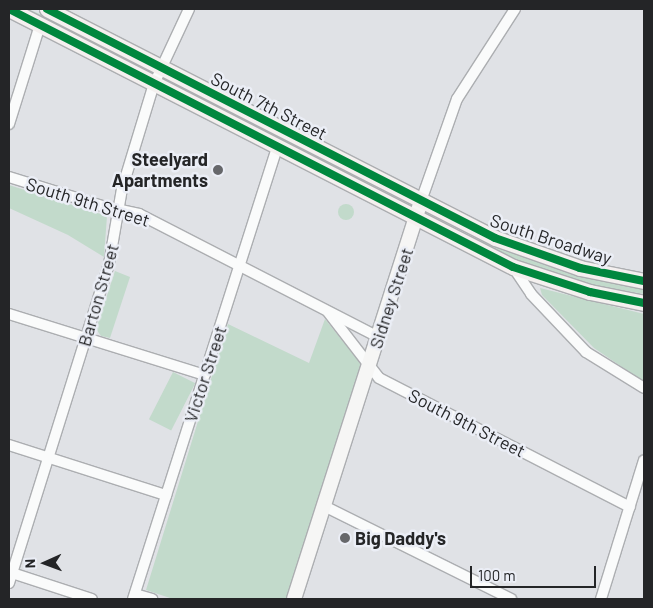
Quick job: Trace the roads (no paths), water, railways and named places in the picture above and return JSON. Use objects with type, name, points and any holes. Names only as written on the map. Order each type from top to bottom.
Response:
[{"type":"main road","name":"South 7th Street","points":[[9,9],[277,148],[513,267]]},
{"type":"main road","name":"South 7th Street","points":[[47,9],[477,230]]},
{"type":"main road","name":"South Broadway","points":[[477,230],[580,268],[644,281]]},
{"type":"main road","points":[[513,267],[582,290],[644,303]]},
{"type":"street","name":"Barton Street","points":[[10,576],[110,264],[122,189],[154,84],[189,9]]},
{"type":"street","name":"Sidney Street","points":[[294,599],[421,202],[457,99],[515,9]]},
{"type":"street","points":[[9,124],[40,25]]},
{"type":"street","name":"Victor Street","points":[[134,597],[277,148]]},
{"type":"street","name":"South 9th Street","points":[[9,177],[119,210],[139,214],[378,337]]},
{"type":"street","name":"South 7th Street","points":[[513,267],[537,301],[586,352],[644,388]]},
{"type":"street","name":"South 9th Street","points":[[327,311],[368,367],[385,381],[630,507]]},
{"type":"street","points":[[9,314],[205,375]]},
{"type":"street","points":[[9,445],[166,495]]},
{"type":"street","points":[[601,599],[644,460]]},
{"type":"street","points":[[324,506],[511,599]]},
{"type":"street","points":[[10,576],[92,599]]},
{"type":"street","points":[[134,597],[152,599]]},
{"type":"place","name":"Steelyard Apartments","points":[[218,170]]},
{"type":"place","name":"Big Daddy's","points":[[345,538]]}]
